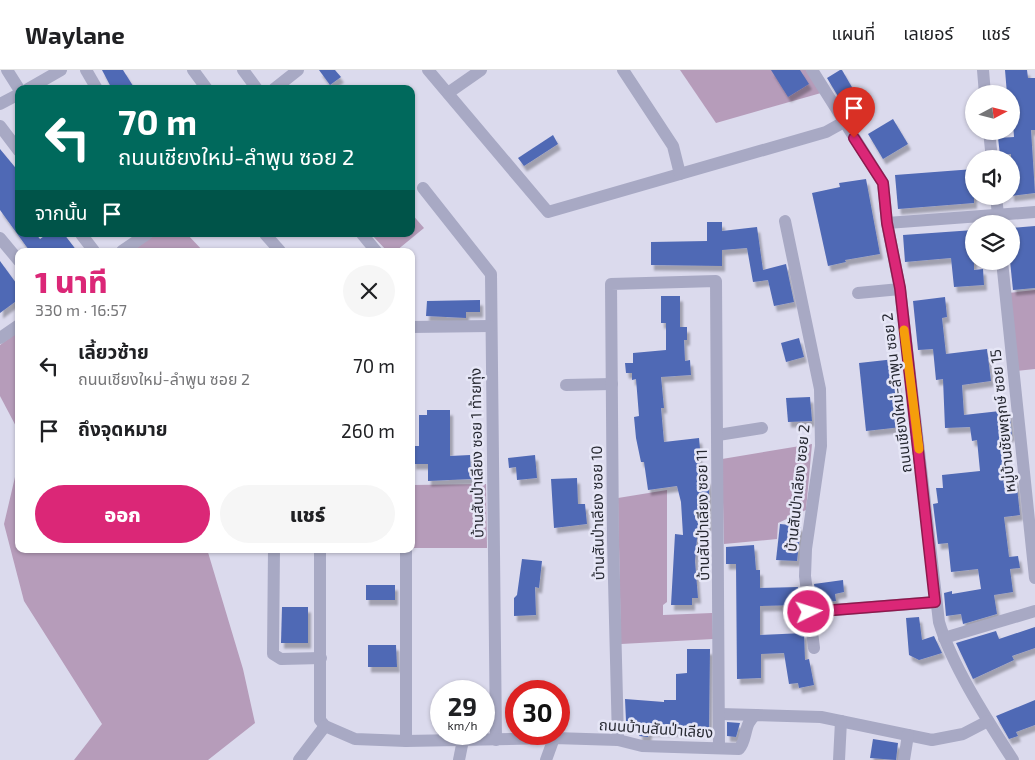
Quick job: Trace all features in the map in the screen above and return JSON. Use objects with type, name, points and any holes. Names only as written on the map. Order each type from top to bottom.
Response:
[{"type":"street","points":[[6,70],[16,85]]},
{"type":"street","points":[[35,85],[61,70]]},
{"type":"street","points":[[86,70],[95,85]]},
{"type":"street","points":[[193,70],[204,85]]},
{"type":"street","points":[[243,70],[254,85]]},
{"type":"street","points":[[279,85],[298,70]]},
{"type":"street","points":[[428,70],[548,212],[826,132],[844,122]]},
{"type":"street","points":[[448,93],[481,70]]},
{"type":"street","points":[[623,70],[673,146],[680,174]]},
{"type":"street","name":"ถนนเชียงใหม่-ลำพูน ซอย 2","points":[[812,70],[883,183],[887,223],[900,288],[935,602],[944,638],[988,721],[1013,760]]},
{"type":"street","points":[[983,70],[984,85]]},
{"type":"street","points":[[0,104],[15,96]]},
{"type":"street","points":[[0,126],[15,146]]},
{"type":"street","name":"บ้านสันป่าเลียง ซอย 1 ท้ายทุ่ง","points":[[423,188],[491,274],[490,326],[496,740]]},
{"type":"street","points":[[1020,215],[1035,212]]},
{"type":"street","name":"บ้านสันป่าเลียง ซอย 2","points":[[786,221],[820,389],[821,446],[806,549],[805,576],[814,648]]},
{"type":"street","points":[[887,223],[965,221]]},
{"type":"street","points":[[83,237],[92,248]]},
{"type":"street","points":[[126,248],[143,237]]},
{"type":"street","points":[[268,237],[277,248]]},
{"type":"street","points":[[364,237],[374,248]]},
{"type":"street","points":[[0,238],[15,256]]},
{"type":"street","name":"หมู่บ้านชัยพฤกษ์ ซอย 15","points":[[1003,270],[1029,471],[1035,578]]},
{"type":"street","name":"บ้านสันป่าเลียง ซอย 10","points":[[618,740],[613,540],[611,284],[716,281]]},
{"type":"street","name":"บ้านสันป่าเลียง ซอย 11","points":[[716,281],[719,748]]},
{"type":"street","points":[[858,293],[900,288]]},
{"type":"street","points":[[415,327],[490,326]]},
{"type":"street","points":[[0,338],[15,329]]},
{"type":"street","points":[[566,385],[612,384]]},
{"type":"street","points":[[718,435],[762,428]]},
{"type":"street","points":[[274,553],[273,654],[281,659],[321,658]]},
{"type":"street","points":[[300,760],[325,726],[320,720],[320,553]]},
{"type":"street","points":[[406,553],[406,741]]},
{"type":"street","points":[[809,612],[935,602]]},
{"type":"street","points":[[944,638],[1035,611]]},
{"type":"street","points":[[720,714],[821,716],[908,735],[943,740],[963,734],[988,721]]},
{"type":"street","name":"ถนนบ้านสันป่าเลียง","points":[[570,738],[618,740],[642,746],[661,747],[741,747],[748,722],[756,715]]},
{"type":"street","points":[[839,760],[840,721]]},
{"type":"street","name":"ถนนบ้านสันป่าเลียง","points":[[325,726],[355,739],[430,741]]},
{"type":"street","points":[[904,760],[908,735]]},
{"type":"street","name":"ถนนบ้านสันป่าเลียง","points":[[496,740],[505,740]]},
{"type":"street","points":[[459,760],[462,745]]},
{"type":"street","points":[[546,760],[551,745]]},
{"type":"street","points":[[660,760],[661,747]]},
{"type":"shaded area","points":[[680,70],[806,70],[821,93],[716,123]]},
{"type":"shaded area","points":[[415,218],[424,228],[415,235]]},
{"type":"shaded area","points":[[152,237],[190,237],[200,248],[136,248]]},
{"type":"shaded area","points":[[374,237],[413,237],[400,248],[384,248]]},
{"type":"shaded area","points":[[1035,290],[1035,369],[1016,371],[1008,293]]},
{"type":"shaded area","points":[[15,334],[15,424],[0,396],[0,345]]},
{"type":"shaded area","points":[[812,444],[806,510],[778,523],[777,539],[724,544],[722,459]]},
{"type":"shaded area","points":[[15,477],[15,553],[208,553],[243,669],[255,723],[208,760],[74,760],[102,724],[24,601],[4,524]]},
{"type":"shaded area","points":[[486,484],[487,548],[415,548],[415,485]]},
{"type":"shaded area","points":[[667,490],[667,602],[663,605],[663,615],[712,613],[713,639],[621,644],[618,498]]},
{"type":"building","points":[[102,70],[123,70],[132,85],[110,85]]},
{"type":"building","points":[[319,70],[335,70],[341,77],[330,85]]},
{"type":"building","points":[[771,70],[800,70],[809,84],[788,97]]},
{"type":"building","points":[[842,70],[853,89],[839,98],[827,78]]},
{"type":"building","points":[[1005,70],[1027,70],[1028,78],[1035,78],[1035,130],[1031,130],[1035,193],[1020,195],[1020,150],[999,150],[998,140],[1020,140],[1020,85],[1006,85]]},
{"type":"building","points":[[893,119],[908,144],[883,159],[868,134]]},
{"type":"building","points":[[553,135],[558,144],[524,166],[518,158]]},
{"type":"building","points":[[0,149],[15,167],[15,231],[0,210]]},
{"type":"building","points":[[965,170],[965,204],[898,209],[895,175]]},
{"type":"building","points":[[866,179],[880,254],[845,260],[846,262],[828,266],[812,193],[840,187],[839,183]]},
{"type":"building","points":[[707,222],[722,222],[722,231],[757,227],[763,270],[786,264],[794,302],[774,306],[768,280],[753,282],[747,248],[722,250],[722,266],[651,265],[651,242],[707,241]]},
{"type":"building","points":[[1035,226],[1035,288],[1013,290],[1011,270],[1020,270],[1020,227]]},
{"type":"building","points":[[965,231],[965,270],[983,270],[984,285],[954,287],[951,258],[905,262],[903,235]]},
{"type":"building","points":[[20,237],[38,237],[40,239],[43,237],[66,237],[75,248],[28,248]]},
{"type":"building","points":[[0,261],[15,282],[15,302],[0,313]]},
{"type":"building","points":[[661,296],[680,296],[680,327],[687,327],[687,340],[684,340],[685,361],[690,360],[691,375],[661,377],[664,408],[661,408],[664,442],[699,438],[700,449],[698,449],[702,480],[708,479],[709,526],[698,527],[695,561],[698,598],[692,598],[692,605],[671,605],[675,534],[683,535],[681,502],[677,486],[648,490],[644,462],[641,462],[636,438],[634,417],[639,416],[636,379],[632,380],[632,373],[626,373],[625,363],[633,363],[633,353],[666,350],[666,323],[661,323]]},
{"type":"building","points":[[945,297],[947,317],[942,318],[946,354],[987,349],[991,381],[962,385],[964,415],[1009,410],[1012,436],[1005,437],[1010,477],[1016,478],[1020,515],[1004,517],[1009,557],[1018,556],[1020,568],[1010,569],[1013,592],[994,595],[997,614],[963,624],[961,614],[946,616],[944,593],[952,591],[952,594],[981,589],[978,569],[951,572],[948,543],[938,544],[933,504],[938,503],[936,488],[943,488],[942,475],[980,471],[977,440],[972,441],[970,427],[945,428],[943,379],[936,380],[933,349],[918,350],[913,301]]},
{"type":"building","points":[[480,300],[480,312],[466,312],[466,318],[426,316],[427,301]]},
{"type":"building","points":[[799,338],[804,357],[786,362],[781,343]]},
{"type":"building","points":[[895,359],[902,427],[866,431],[859,363]]},
{"type":"building","points":[[810,397],[812,421],[788,422],[786,398]]},
{"type":"building","points":[[427,410],[450,410],[450,456],[470,455],[471,479],[428,481],[428,464],[415,464],[415,446],[419,446],[419,415],[427,415]]},
{"type":"building","points":[[535,455],[537,478],[517,480],[516,467],[509,468],[508,458]]},
{"type":"building","points":[[577,478],[578,504],[585,504],[587,524],[554,528],[551,479]]},
{"type":"building","points":[[780,524],[801,526],[797,561],[776,560]]},
{"type":"building","points":[[754,545],[756,570],[760,570],[760,588],[798,587],[800,605],[760,606],[760,635],[804,633],[805,660],[809,659],[814,685],[799,688],[798,683],[789,684],[784,653],[761,654],[761,678],[737,679],[736,564],[726,564],[726,547]]},
{"type":"building","points":[[522,559],[542,561],[539,588],[535,587],[536,615],[514,616],[514,598],[517,595]]},
{"type":"building","points":[[843,580],[844,592],[835,594],[836,601],[817,603],[814,584]]},
{"type":"building","points":[[366,585],[395,585],[395,600],[366,600]]},
{"type":"building","points":[[282,607],[308,607],[308,643],[281,643]]},
{"type":"building","points":[[919,617],[922,640],[934,636],[942,653],[919,660],[909,655],[906,618]]},
{"type":"building","points":[[1035,627],[1035,648],[1012,656],[1014,660],[973,679],[956,643],[996,631],[999,639]]},
{"type":"building","points":[[368,645],[396,645],[397,667],[368,667]]},
{"type":"building","points":[[687,649],[710,649],[709,731],[649,731],[648,737],[639,736],[640,722],[626,721],[625,699],[664,702],[664,700],[676,700],[676,674],[687,673]]},
{"type":"building","points":[[1035,700],[1035,725],[1016,732],[1018,736],[1009,739],[996,716]]},
{"type":"building","points":[[727,722],[740,723],[736,737],[727,736]]},
{"type":"building","points":[[873,739],[898,743],[896,760],[870,758]]},
{"type":"slow traffic","points":[[904,330],[919,449]]},
{"type":"route","points":[[809,612],[935,602],[900,288],[887,223],[883,183],[854,138]]}]
